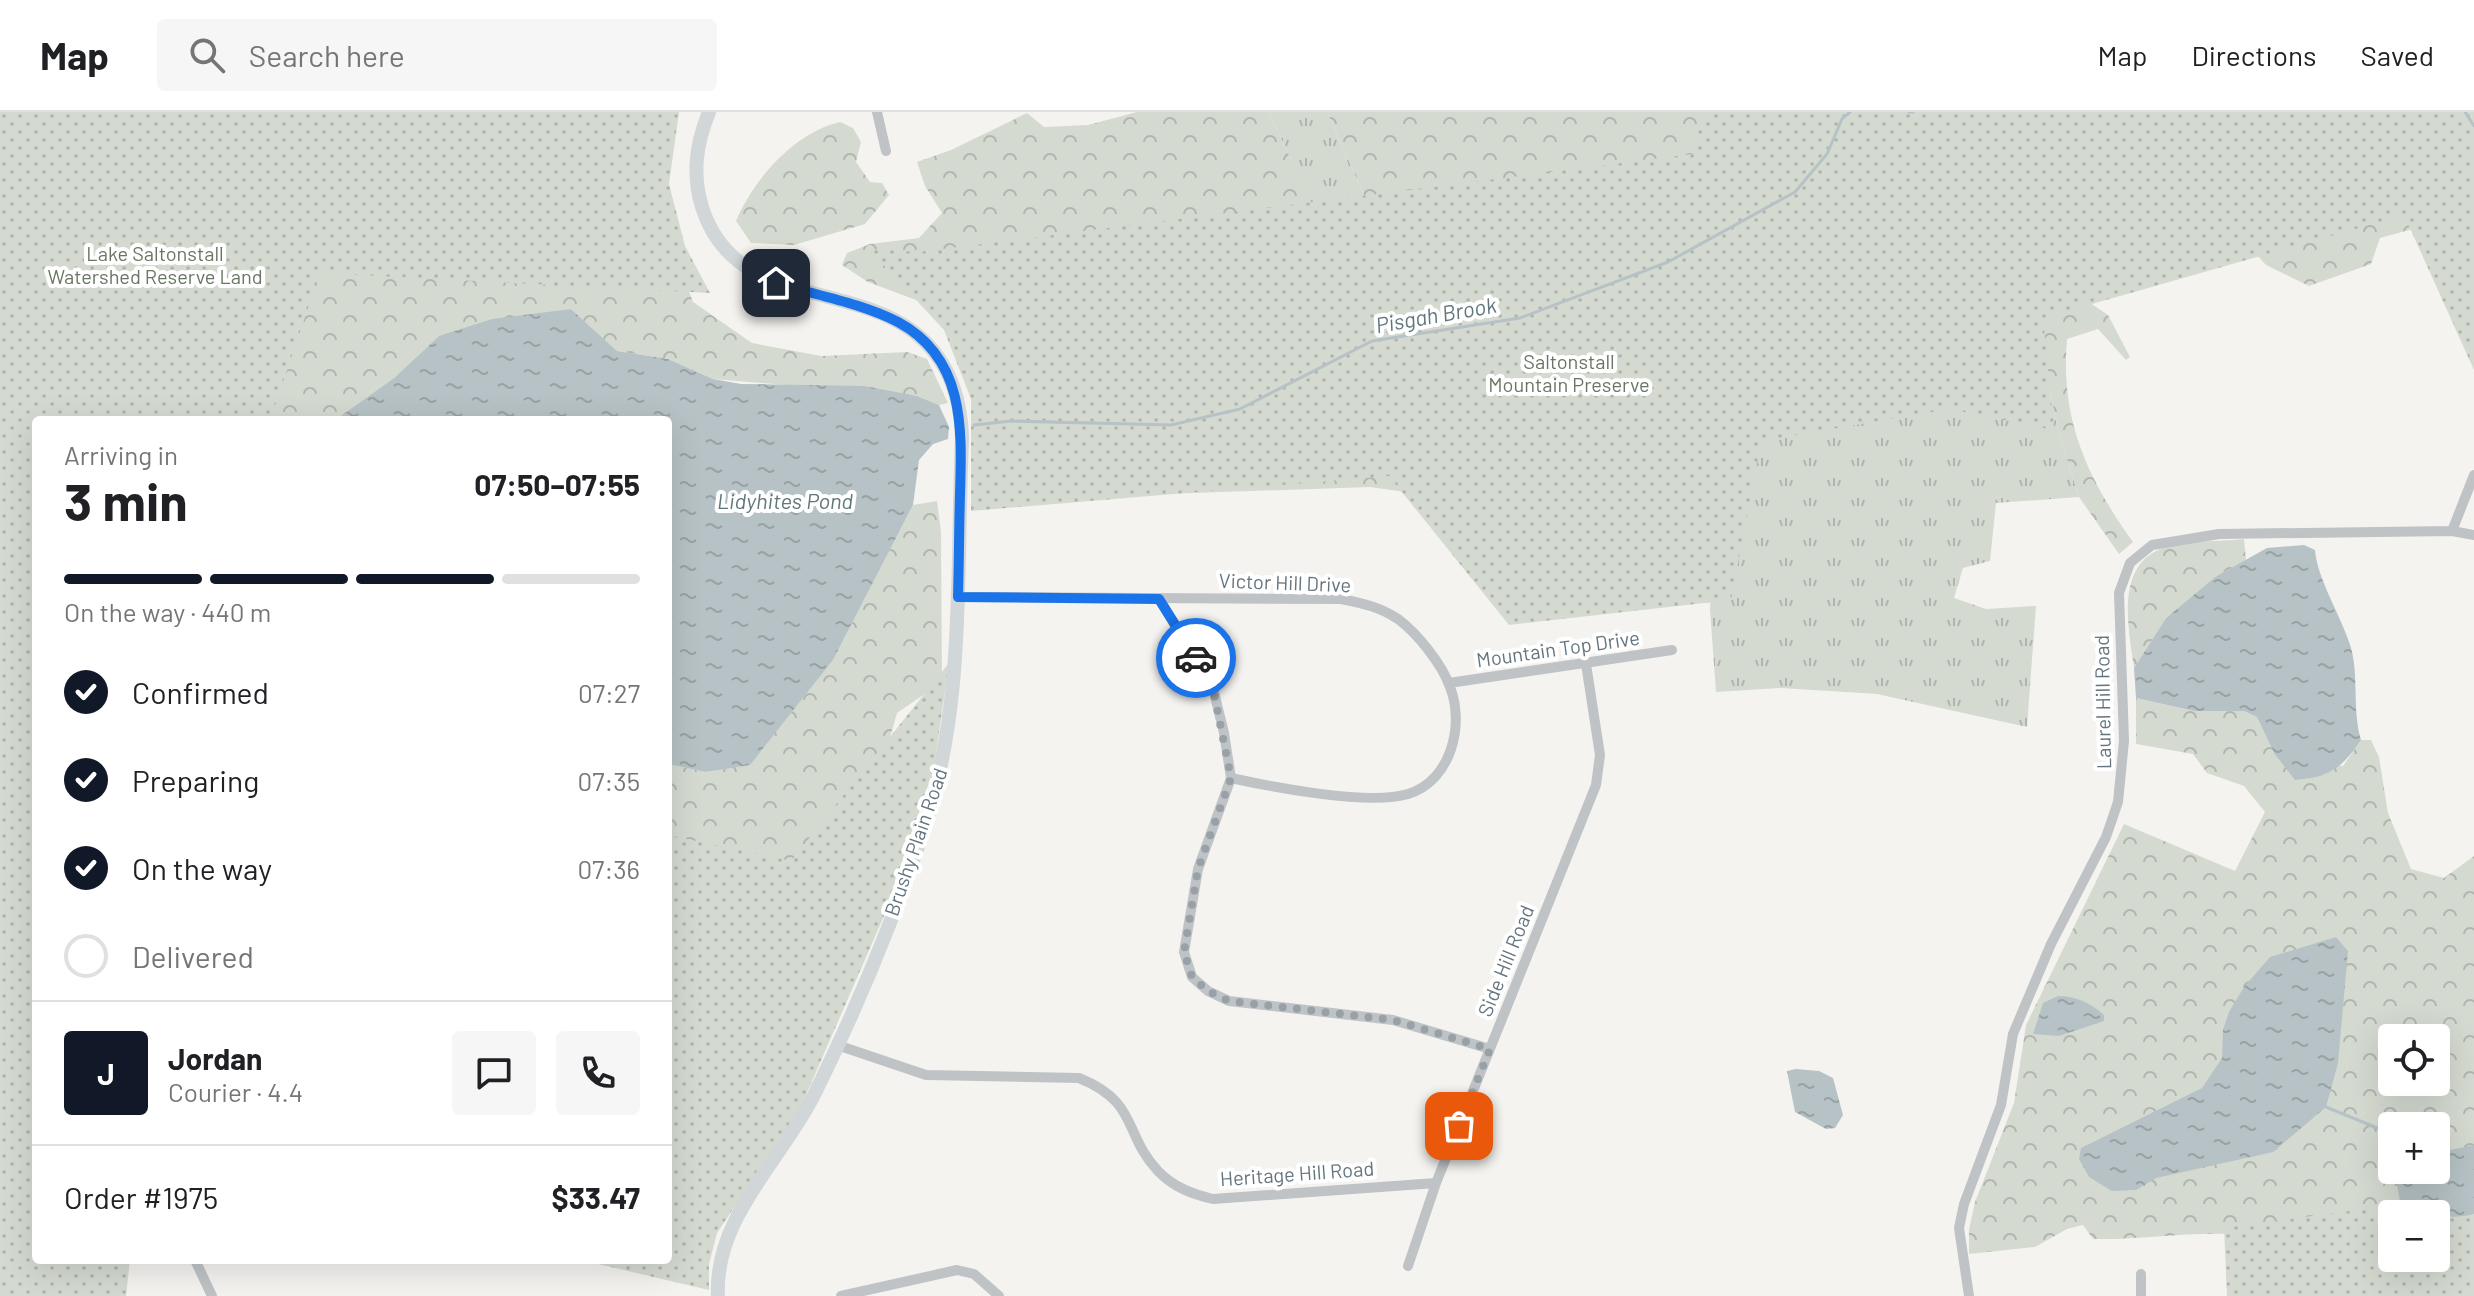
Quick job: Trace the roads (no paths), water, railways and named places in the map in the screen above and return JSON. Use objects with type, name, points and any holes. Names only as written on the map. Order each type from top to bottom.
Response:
[{"type":"main road","name":"Brushy Plain Road","points":[[709,112],[696,158],[699,196],[711,228],[732,255],[776,283],[897,322],[929,346],[945,368],[955,391],[961,421],[955,677],[942,769],[889,922],[837,1045],[795,1131],[726,1234],[718,1261],[718,1296]]},
{"type":"street","points":[[877,112],[886,151]]},
{"type":"street","points":[[2452,531],[2474,475]]},
{"type":"street","name":"Laurel Hill Road","points":[[1969,1296],[1959,1228],[2001,1105],[2013,1034],[2051,944],[2106,837],[2118,802],[2124,754],[2119,593],[2130,563],[2152,545],[2219,534],[2452,531],[2474,535]]},
{"type":"street","name":"Victor Hill Drive","points":[[958,597],[1341,599],[1377,606],[1401,621],[1449,683],[1455,703],[1454,733],[1446,765],[1428,783],[1408,794],[1294,791],[1231,778]]},
{"type":"street","points":[[1159,599],[1213,688],[1231,778],[1198,869],[1184,952],[1192,977],[1208,991],[1229,1001],[1393,1020],[1490,1049]]},
{"type":"street","name":"Mountain Top Drive","points":[[1449,683],[1672,650]]},
{"type":"street","name":"Side Hill Road","points":[[1408,1266],[1436,1183],[1596,785],[1600,755],[1586,664]]},
{"type":"street","name":"Heritage Hill Road","points":[[837,1045],[926,1075],[1079,1078],[1098,1086],[1119,1103],[1157,1170],[1185,1192],[1213,1199],[1436,1183]]},
{"type":"street","points":[[199,1264],[212,1296]]},
{"type":"street","points":[[841,1296],[957,1270],[974,1274],[999,1296]]},
{"type":"street","points":[[2141,1274],[2141,1296]]},
{"type":"water","name":"Lidyhites Pond","points":[[571,309],[617,351],[668,359],[713,379],[741,384],[864,386],[917,396],[939,405],[949,427],[948,439],[933,444],[919,460],[913,505],[833,660],[750,765],[705,772],[672,765],[672,416],[341,416],[394,378],[439,336],[492,319]]},
{"type":"water","points":[[2304,545],[2315,550],[2320,573],[2351,648],[2361,740],[2348,758],[2334,769],[2295,780],[2274,753],[2257,717],[2244,711],[2194,711],[2136,698],[2134,668],[2166,618],[2215,577],[2267,548]]},
{"type":"water","points":[[2336,937],[2348,951],[2338,1063],[2326,1107],[2273,1152],[2156,1178],[2136,1190],[2112,1191],[2089,1177],[2079,1159],[2081,1148],[2202,1088],[2222,1058],[2223,1030],[2229,1012],[2244,987],[2270,957]]},
{"type":"water","points":[[2058,996],[2088,1004],[2104,1015],[2104,1021],[2059,1036],[2033,1034],[2043,1003]]},
{"type":"water","points":[[1787,1071],[1819,1071],[1833,1078],[1843,1115],[1835,1128],[1826,1129],[1795,1112]]},
{"type":"water","points":[[2474,1145],[2474,1214],[2450,1217],[2450,1200],[2400,1200],[2397,1184],[2450,1184],[2450,1150]]},
{"type":"waterway","name":"Pisgah Brook","points":[[974,425],[1011,421],[1171,425],[1240,409],[1372,341],[1520,318],[1668,262],[1795,192],[1827,154],[1842,119],[1850,112]]},
{"type":"waterway","name":"Pisgah Brook","points":[[2465,112],[2474,126]]},
{"type":"waterway","points":[[2326,1107],[2378,1128]]},
{"type":"park label","name":"Lake Saltonstall Watershed Reserve Land","points":[[155,266]]},
{"type":"park label","name":"Saltonstall Mountain Preserve","points":[[1569,374]]}]
